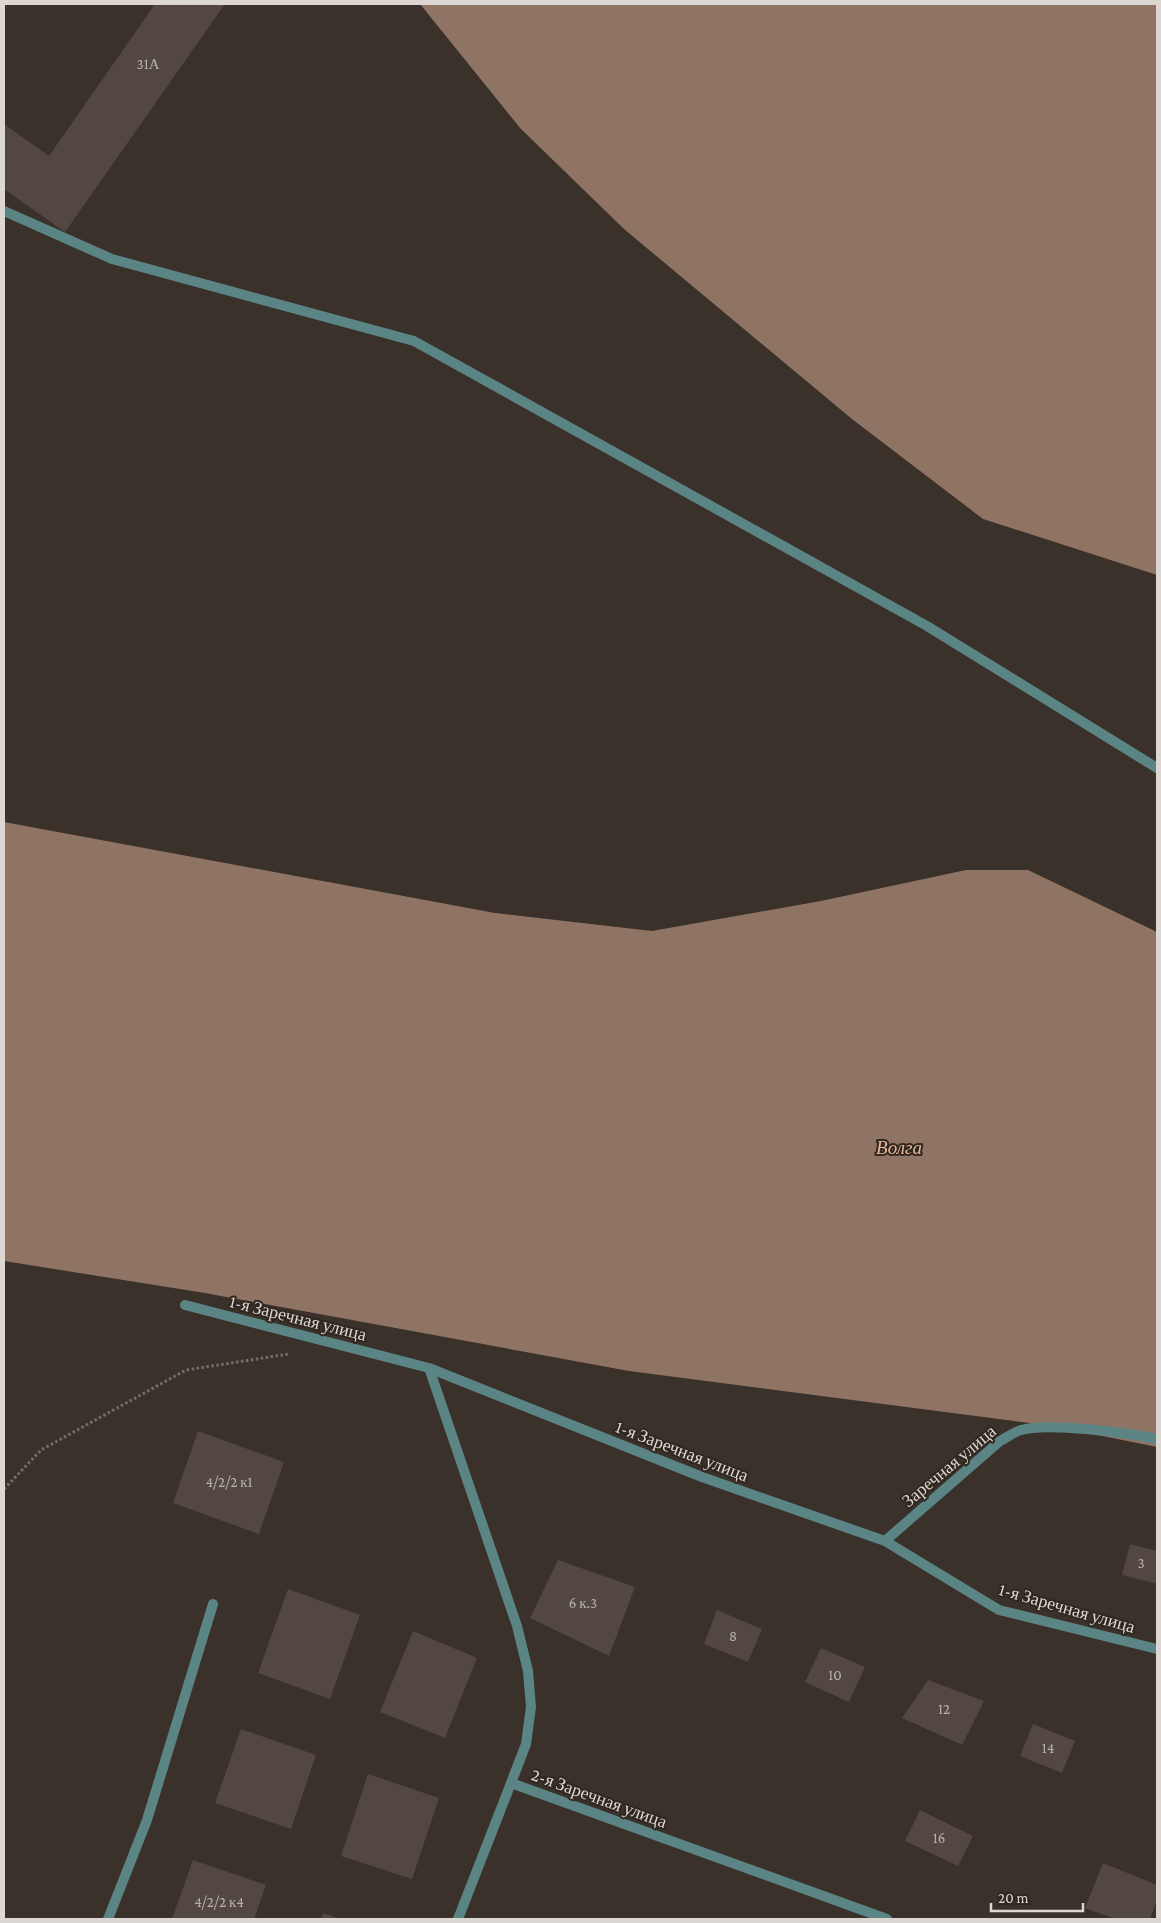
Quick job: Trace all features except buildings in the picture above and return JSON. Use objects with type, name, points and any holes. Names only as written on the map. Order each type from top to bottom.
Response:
[{"type":"street","points":[[4,211],[112,259],[414,341],[927,626],[1157,768]]},
{"type":"street","name":"1-я Заречная улица","points":[[185,1305],[429,1368],[702,1477],[886,1541],[1000,1610],[1157,1649]]},
{"type":"street","name":"2-я Заречная улица","points":[[429,1368],[517,1626],[528,1671],[531,1707],[526,1744],[511,1783],[887,1919]]},
{"type":"street","name":"Заречная улица","points":[[886,1541],[1000,1441],[1020,1430],[1046,1427],[1138,1435],[1157,1439]]},
{"type":"street","points":[[108,1919],[147,1820],[213,1604]]},
{"type":"street","points":[[458,1919],[511,1783]]},
{"type":"path","points":[[4,1489],[40,1450],[186,1370],[297,1353]]},
{"type":"water","points":[[420,4],[1157,4],[1157,575],[983,519],[852,419],[624,229],[520,128]]},
{"type":"water","name":"Волга","points":[[4,822],[495,913],[652,931],[821,901],[966,870],[1028,870],[1157,932],[1157,1447],[1053,1426],[629,1371],[205,1293],[4,1261]]}]
